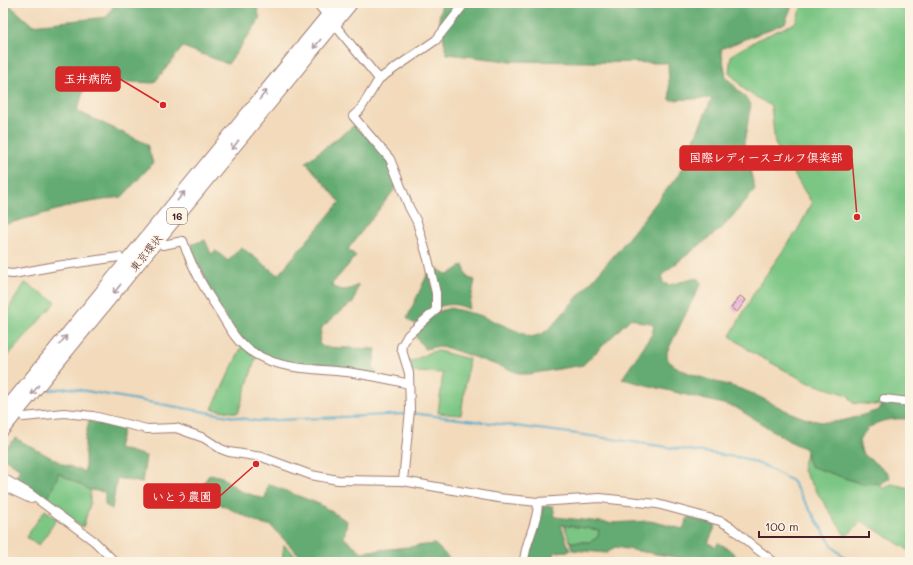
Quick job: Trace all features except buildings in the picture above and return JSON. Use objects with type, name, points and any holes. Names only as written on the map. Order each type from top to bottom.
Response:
[{"type":"highway","name":"東京環状","points":[[3,429],[331,20],[338,3]]},
{"type":"highway","name":"東京環状","points":[[3,413],[331,20],[350,3]]},
{"type":"street","points":[[317,3],[379,79]]},
{"type":"street","points":[[403,481],[409,414],[409,373],[401,347],[408,335],[436,310],[436,293],[423,240],[390,159],[353,116],[360,110],[379,79],[436,40],[465,3]]},
{"type":"street","points":[[163,245],[183,241],[187,254],[208,295],[242,345],[257,355],[276,363],[297,368],[356,373],[409,384]]},
{"type":"street","points":[[3,273],[13,274],[119,257]]},
{"type":"street","points":[[884,399],[910,402]]},
{"type":"street","points":[[24,417],[64,413],[93,416],[147,430],[176,428],[204,438],[221,449],[267,458],[311,475],[338,480],[403,481],[498,498],[538,502],[600,498],[657,504],[720,521],[731,527],[752,546],[774,562]]},
{"type":"street","points":[[3,478],[16,484],[94,541],[115,562]]},
{"type":"street","points":[[3,486],[42,503]]},
{"type":"street","points":[[524,562],[530,535],[538,517],[538,502]]},
{"type":"green space","points":[[3,3],[7,3],[32,25],[107,17],[115,3],[256,3],[260,19],[228,64],[183,47],[154,83],[87,80],[77,111],[147,144],[153,163],[122,197],[78,204],[3,225]]},
{"type":"green space","points":[[442,3],[793,3],[785,23],[721,49],[726,77],[751,104],[744,143],[755,190],[723,227],[665,272],[662,277],[663,283],[669,285],[697,278],[701,283],[667,352],[668,358],[671,363],[688,373],[742,389],[803,418],[822,422],[836,422],[851,419],[879,410],[885,401],[910,405],[910,419],[894,419],[880,422],[863,434],[859,441],[862,453],[888,473],[890,478],[879,485],[877,483],[862,484],[810,466],[806,449],[789,441],[735,407],[622,379],[652,334],[654,326],[648,322],[643,323],[631,318],[583,365],[529,374],[522,374],[448,348],[439,346],[425,349],[413,333],[437,312],[450,308],[479,315],[531,337],[542,334],[552,326],[617,252],[679,174],[712,98],[670,100],[668,63],[508,61],[447,54],[439,18]]},
{"type":"green space","points":[[803,3],[910,3],[910,408],[853,403],[848,395],[807,382],[753,353],[730,336],[758,286],[797,231],[812,203],[775,144],[771,106],[746,91],[729,72],[731,55],[761,38],[795,23]]},
{"type":"green space","points":[[356,124],[388,160],[398,185],[348,249],[356,256],[331,285],[338,289],[345,290],[351,289],[358,285],[354,301],[322,327],[319,343],[323,347],[376,349],[373,367],[377,375],[277,361],[243,343],[212,297],[188,248],[190,245],[205,240],[211,254],[216,251],[228,261],[241,247],[278,275],[340,202],[306,162]]},
{"type":"green space","points":[[463,265],[468,278],[475,280],[469,309],[454,305],[438,307],[432,266],[448,275]]},
{"type":"green space","points":[[429,271],[434,295],[433,309],[417,324],[411,322],[407,318]]},
{"type":"green space","points":[[25,283],[56,302],[5,359],[3,357],[3,317]]},
{"type":"green space","points":[[242,346],[256,357],[238,413],[212,409]]},
{"type":"green space","points":[[438,351],[469,359],[461,415],[438,413],[443,373],[412,372],[411,362],[430,352]]},
{"type":"green space","points":[[89,421],[123,430],[118,448],[146,456],[142,483],[117,478],[112,509],[105,505],[105,492],[90,490],[59,473],[46,503],[14,480],[20,469],[3,457],[3,452],[15,438],[63,464],[85,472],[85,439]]},
{"type":"green space","points":[[806,454],[810,466],[862,484],[877,483],[884,489],[891,484],[910,488],[910,551],[862,521],[846,537],[802,469]]},
{"type":"green space","points":[[58,473],[90,490],[90,504],[83,527],[46,503]]},
{"type":"green space","points":[[210,474],[222,477],[240,491],[265,499],[268,484],[319,504],[347,521],[344,538],[362,552],[435,544],[453,562],[304,562],[302,558],[270,525],[264,525],[211,500],[204,482]]},
{"type":"green space","points":[[553,506],[555,517],[610,523],[650,521],[683,529],[688,517],[716,525],[708,543],[716,547],[718,543],[725,546],[740,562],[689,562],[680,558],[615,547],[607,553],[572,550],[570,542],[590,542],[598,537],[599,530],[561,525],[570,551],[555,552],[552,562],[527,562],[541,519],[542,507]]},
{"type":"green space","points":[[45,510],[57,519],[39,545],[26,537]]},
{"type":"green space","points":[[564,525],[599,530],[598,537],[590,542],[570,542]]},
{"type":"green space","points":[[284,545],[298,558],[299,562],[282,562]]},
{"type":"waterway","points":[[50,390],[69,388],[257,421],[407,414]]},
{"type":"waterway","points":[[411,413],[570,433],[743,458],[767,467],[792,481],[833,547],[849,562]]},
{"type":"place","name":"玉井病院","points":[[163,105]]},
{"type":"place","name":"国際レディースゴルフ倶楽部","points":[[857,217]]},
{"type":"place","name":"いとう農園","points":[[256,464]]}]
